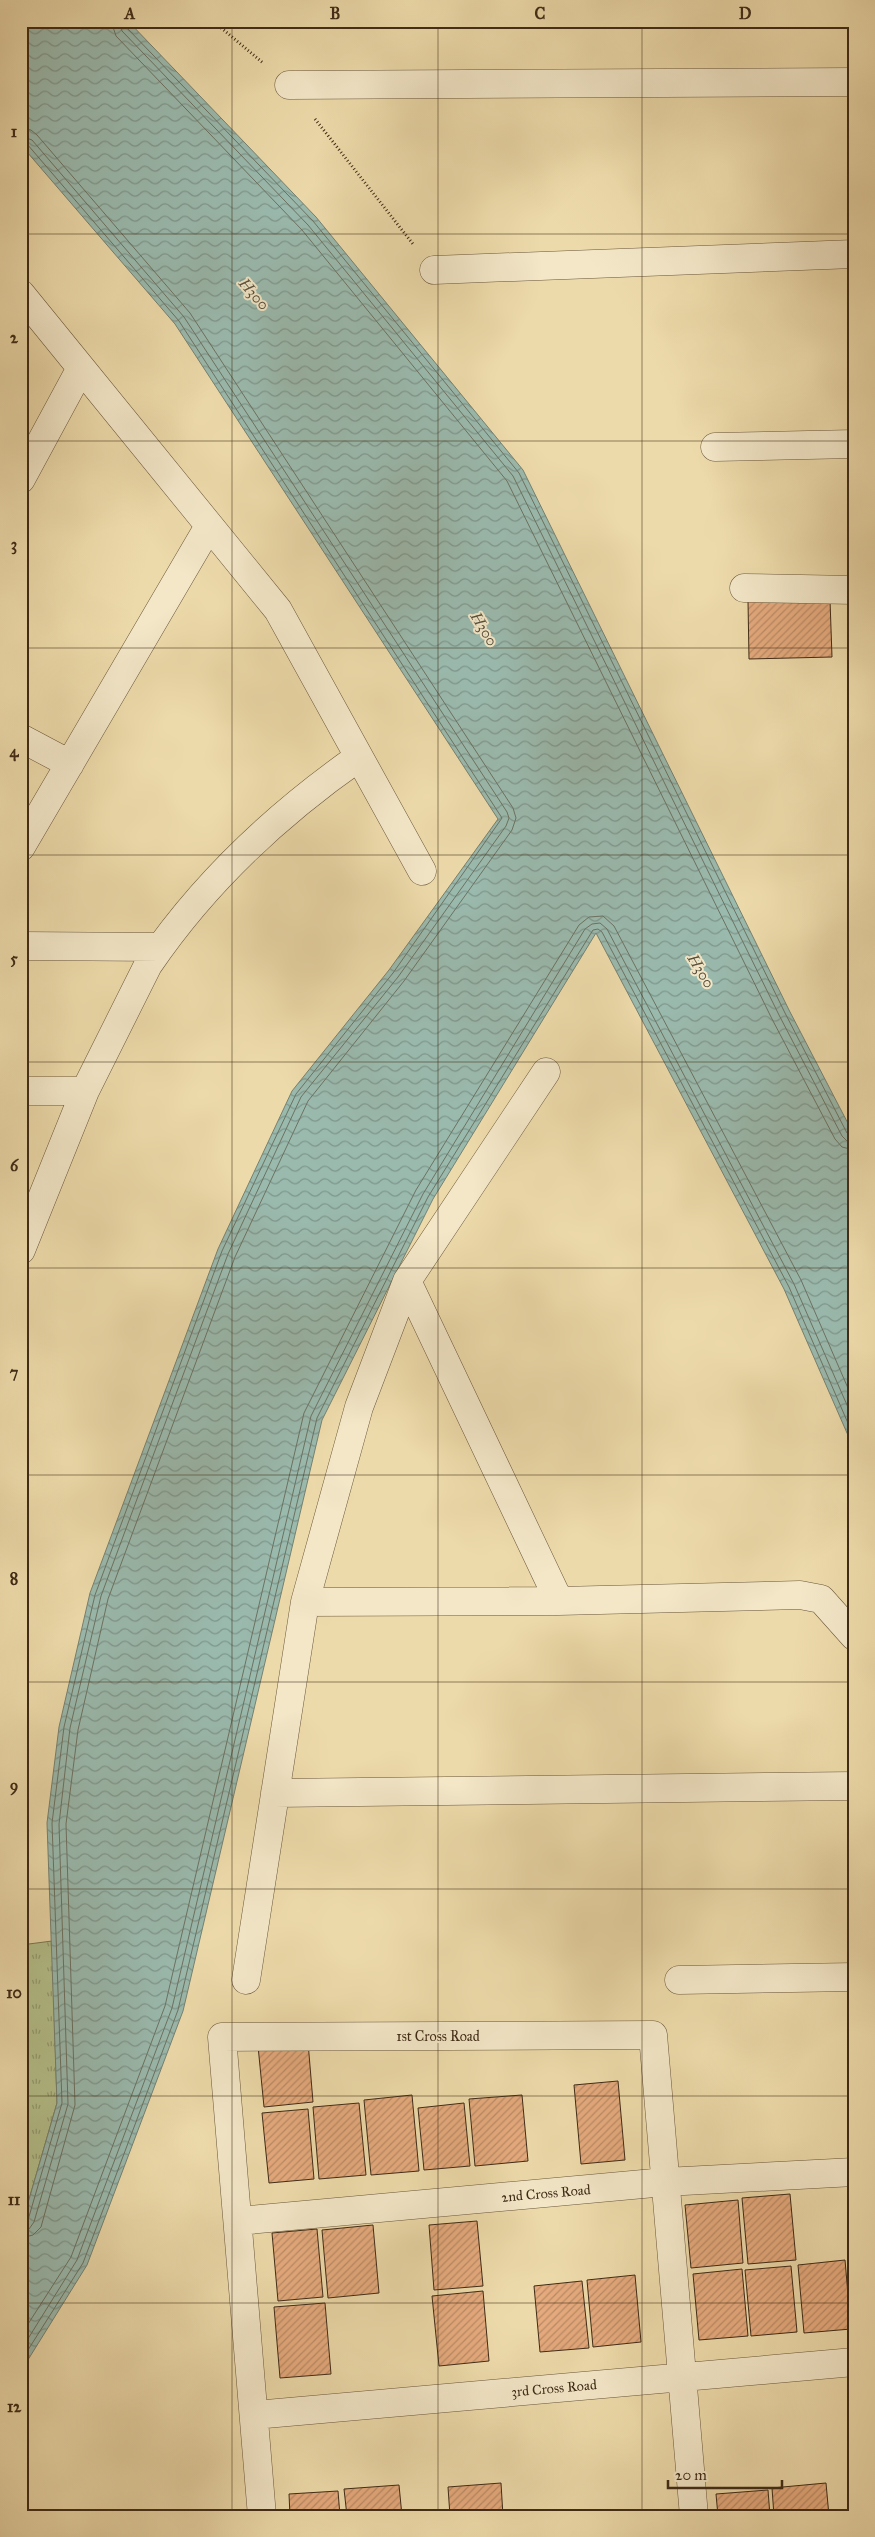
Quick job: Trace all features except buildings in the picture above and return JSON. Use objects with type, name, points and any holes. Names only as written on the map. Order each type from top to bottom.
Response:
[{"type":"street","points":[[289,85],[854,82]]},
{"type":"street","points":[[434,270],[854,254]]},
{"type":"street","points":[[21,294],[278,610],[422,871]]},
{"type":"street","points":[[21,479],[81,368]]},
{"type":"street","points":[[715,447],[854,444]]},
{"type":"street","points":[[21,847],[209,526]]},
{"type":"street","points":[[744,588],[854,590]]},
{"type":"street","points":[[21,738],[70,764]]},
{"type":"street","points":[[21,1250],[85,1091],[148,965],[160,947],[204,891],[236,856],[281,815],[359,757]]},
{"type":"street","points":[[21,946],[160,947]]},
{"type":"street","points":[[246,1980],[305,1602],[359,1407],[408,1281],[546,1072]]},
{"type":"street","points":[[21,1091],[85,1091]]},
{"type":"street","points":[[408,1281],[559,1601]]},
{"type":"street","points":[[305,1602],[559,1601],[800,1595],[820,1598],[854,1636]]},
{"type":"street","points":[[275,1793],[854,1786]]},
{"type":"street","points":[[678,1980],[854,1977]]},
{"type":"street","name":"1st Cross Road","points":[[238,2220],[222,2036],[653,2035],[665,2182]]},
{"type":"street","name":"2nd Cross Road","points":[[238,2220],[665,2182],[854,2172]]},
{"type":"street","points":[[665,2182],[684,2377],[694,2516]]},
{"type":"street","points":[[238,2220],[262,2516]]},
{"type":"street","name":"3rd Cross Road","points":[[254,2415],[854,2362]]},
{"type":"path","points":[[213,21],[289,85],[434,270]]},
{"type":"green space","points":[[52,1941],[57,2103],[21,2227],[21,1945]]},
{"type":"water","name":"H300","points":[[21,21],[128,21],[316,217],[523,470],[789,1010],[854,1135],[854,1449],[784,1289],[596,933],[433,1199],[322,1420],[183,2011],[87,2265],[21,2371],[21,2227],[57,2103],[47,1823],[59,1727],[90,1593],[218,1249],[292,1091],[389,970],[498,819],[175,324],[21,145]]}]
